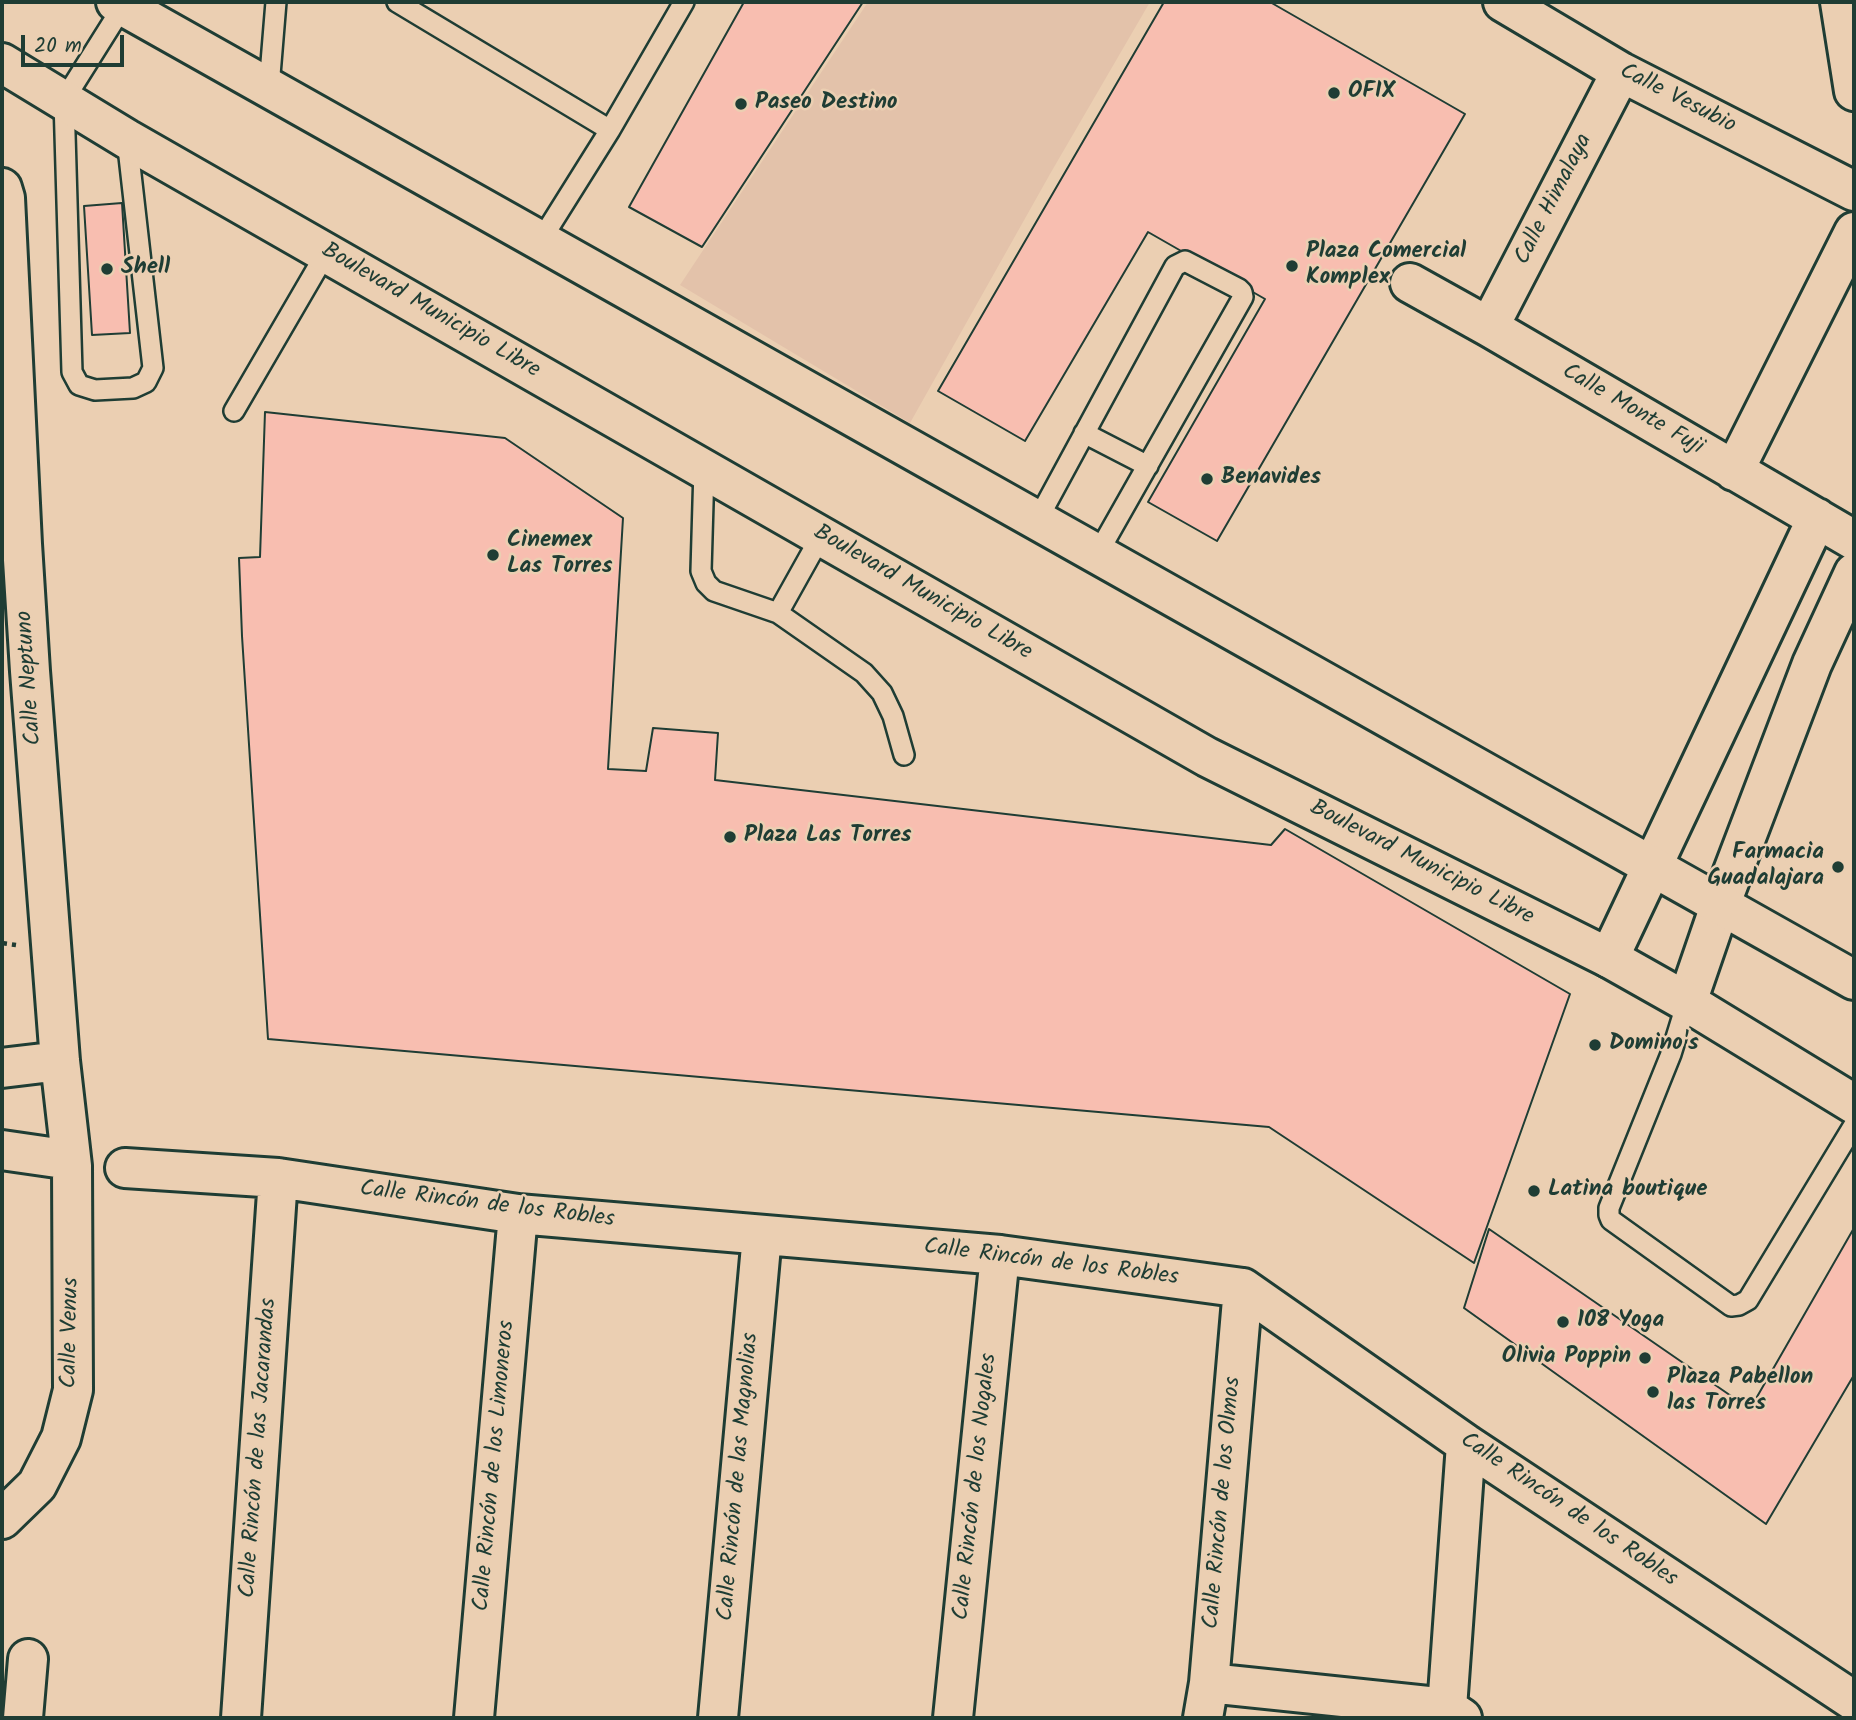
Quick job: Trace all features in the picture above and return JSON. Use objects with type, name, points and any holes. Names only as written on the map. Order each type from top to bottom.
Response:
[{"type":"street","name":"Calle Vesubio","points":[[1503,2],[1621,72],[1854,191]]},
{"type":"street","points":[[1840,2],[1854,91]]},
{"type":"street","points":[[119,4],[1854,980]]},
{"type":"street","name":"Boulevard Municipio Libre","points":[[2,63],[127,139],[1207,757],[1609,958],[1687,1002],[1854,1104]]},
{"type":"street","name":"Calle Himalaya","points":[[1489,327],[1621,72]]},
{"type":"street","name":"Calle Neptuno","points":[[2,188],[5,198],[16,669],[72,1163]]},
{"type":"street","points":[[1734,471],[1854,232]]},
{"type":"street","name":"Calle Monte Fuji","points":[[1410,283],[1854,540]]},
{"type":"street","points":[[1609,958],[1817,518]]},
{"type":"street","points":[[1687,1002],[1720,903],[1812,664],[1854,573]]},
{"type":"street","points":[[2,1068],[60,1061]]},
{"type":"street","points":[[2,1150],[72,1163]]},
{"type":"street","name":"Calle Venus","points":[[2,1519],[37,1485],[61,1438],[73,1390],[72,1163]]},
{"type":"street","name":"Calle Rincón de los Robles","points":[[125,1168],[278,1178],[518,1214],[1000,1255],[1243,1288],[1466,1444],[1854,1701]]},
{"type":"street","name":"Calle Rincón de las Jacarandas","points":[[241,1718],[278,1178]]},
{"type":"street","name":"Calle Rincón de los Limoneros","points":[[474,1718],[518,1214]]},
{"type":"street","name":"Calle Rincón de las Magnolias","points":[[718,1718],[762,1235]]},
{"type":"street","name":"Calle Rincón de los Nogales","points":[[953,1718],[1000,1255]]},
{"type":"street","name":"Calle Rincón de los Olmos","points":[[1206,1701],[1243,1288]]},
{"type":"street","points":[[1206,1701],[1454,1713],[1466,1444]]},
{"type":"street","points":[[23,1718],[28,1659]]},
{"type":"lane","points":[[270,87],[276,2]]},
{"type":"lane","points":[[397,2],[610,130]]},
{"type":"lane","points":[[541,240],[610,130],[684,2]]},
{"type":"lane","points":[[119,4],[64,100],[72,372],[79,385],[95,390],[133,388],[146,383],[153,368],[127,139]]},
{"type":"lane","points":[[234,411],[327,253]]},
{"type":"lane","points":[[1038,519],[1175,266],[1185,261],[1239,289],[1243,297],[1098,553]]},
{"type":"lane","points":[[1084,433],[1148,466]]},
{"type":"lane","points":[[704,469],[701,571],[706,583],[713,591],[778,612],[864,673],[882,693],[893,716],[904,755]]},
{"type":"lane","points":[[778,612],[821,536]]},
{"type":"lane","points":[[1687,1002],[1671,1054],[1609,1208],[1611,1220],[1731,1306],[1739,1305],[1748,1300],[1854,1125]]},
{"type":"shaded area","points":[[868,2],[1150,2],[910,423],[680,285]]},
{"type":"building","name":"Paseo Destino","points":[[744,2],[863,2],[702,247],[629,207]]},
{"type":"building","name":"Plaza Comercial Komplex","points":[[1164,2],[1270,2],[1465,114],[1217,541],[1148,502],[1265,299],[1148,232],[1025,441],[938,391]]},
{"type":"building","name":"Shell","points":[[122,203],[130,333],[92,335],[84,206]]},
{"type":"building","name":"Plaza Las Torres","points":[[265,412],[505,438],[623,518],[608,769],[646,771],[653,728],[718,733],[715,780],[1271,845],[1285,829],[1570,994],[1474,1263],[1269,1127],[268,1039],[239,558],[260,557]]},
{"type":"building","name":"Plaza Pabellon las Torres","points":[[1854,1228],[1854,1375],[1766,1524],[1464,1308],[1489,1229],[1750,1409]]},
{"type":"place","name":"OFIX","points":[[1334,93]]},
{"type":"place","name":"Paseo Destino","points":[[741,104]]},
{"type":"place","name":"Plaza Comercial Komplex","points":[[1292,266]]},
{"type":"place","name":"Shell","points":[[107,269]]},
{"type":"place","name":"Benavides","points":[[1207,479]]},
{"type":"place","name":"Cinemex Las Torres","points":[[493,555]]},
{"type":"place","name":"Plaza Las Torres","points":[[730,837]]},
{"type":"place","name":"Farmacia Guadalajara","points":[[1838,867]]},
{"type":"place","name":"Domino's","points":[[1595,1045]]},
{"type":"place","name":"Latina boutique","points":[[1534,1191]]},
{"type":"place","name":"108 Yoga","points":[[1563,1322]]},
{"type":"place","name":"Olivia Poppin","points":[[1645,1358]]},
{"type":"place","name":"Plaza Pabellon las Torres","points":[[1653,1392]]}]
